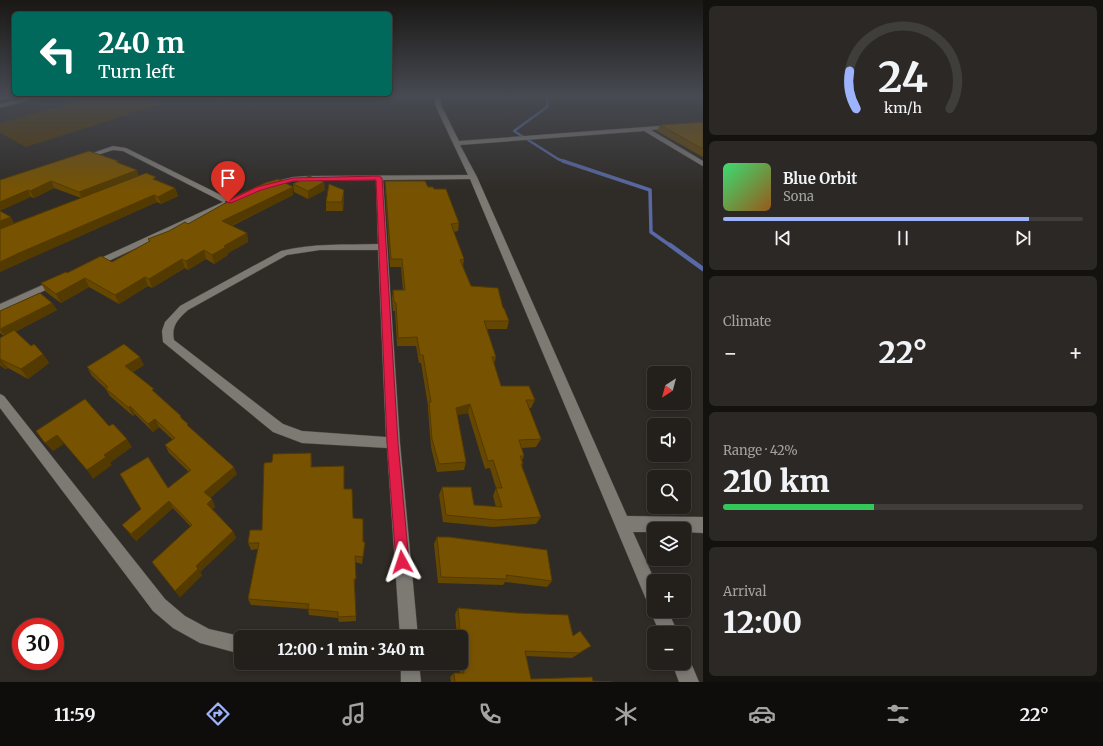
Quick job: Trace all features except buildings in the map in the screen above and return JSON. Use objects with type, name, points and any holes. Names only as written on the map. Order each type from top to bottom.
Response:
[{"type":"street","points":[[450,128],[473,177],[647,581]]},
{"type":"street","points":[[458,143],[659,128]]},
{"type":"street","points":[[645,129],[702,163]]},
{"type":"street","points":[[72,161],[108,149],[118,148],[128,150],[163,172],[228,202]]},
{"type":"street","points":[[259,189],[293,179],[473,177]]},
{"type":"street","points":[[379,178],[393,443],[408,630]]},
{"type":"street","points":[[86,268],[241,197]]},
{"type":"street","points":[[382,247],[310,248],[298,249],[284,253],[184,308],[175,316],[167,327],[167,334],[170,342],[266,420],[278,428],[302,437],[393,443]]},
{"type":"street","points":[[0,308],[64,278]]},
{"type":"street","points":[[0,399],[159,604],[179,622],[206,637],[234,643]]},
{"type":"street","points":[[623,524],[703,525]]},
{"type":"street","points":[[410,670],[411,682]]},
{"type":"street","points":[[684,670],[689,682]]},
{"type":"shaded area","points":[[0,128],[86,128],[26,147],[0,133]]},
{"type":"waterway","points":[[518,128],[514,131],[558,159],[566,162]]},
{"type":"waterway","points":[[566,162],[650,190],[651,232],[671,246]]},
{"type":"waterway","points":[[670,245],[703,269]]},
{"type":"route","points":[[228,202],[259,189],[293,179],[379,178],[393,443],[402,562]]}]
